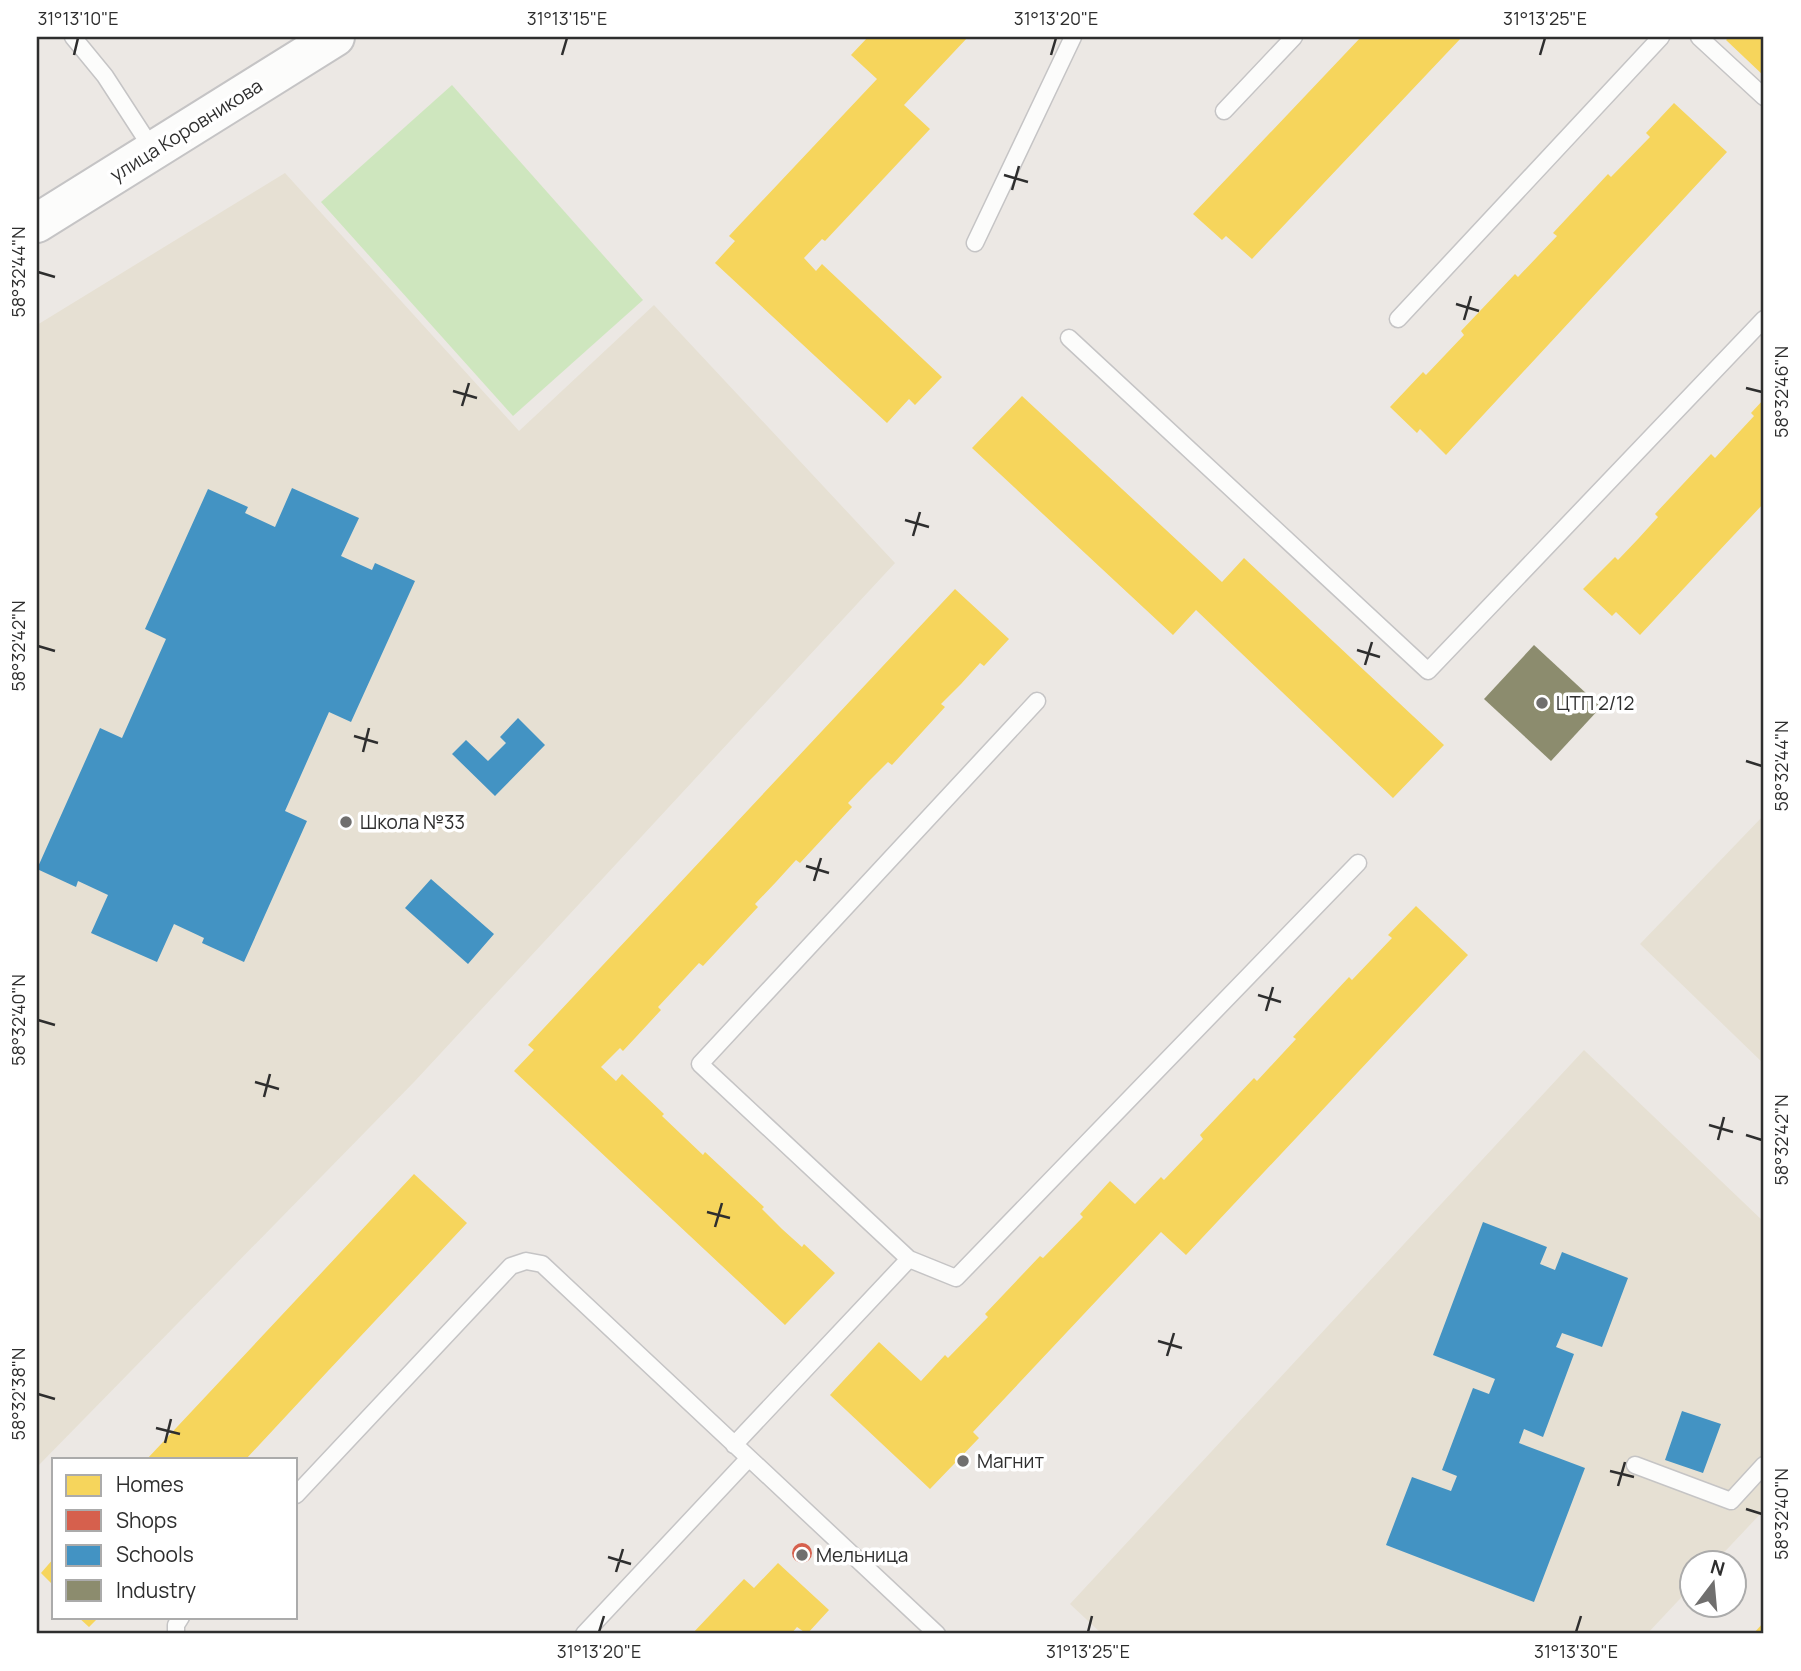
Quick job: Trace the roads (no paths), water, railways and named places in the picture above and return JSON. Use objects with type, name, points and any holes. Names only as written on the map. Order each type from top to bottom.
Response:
[{"type":"street","name":"улица Коровникова","points":[[37,223],[335,37]]},
{"type":"lane","points":[[73,37],[106,76],[153,150]]},
{"type":"lane","points":[[975,243],[1073,37]]},
{"type":"lane","points":[[1224,111],[1294,37]]},
{"type":"lane","points":[[1398,319],[1661,37]]},
{"type":"lane","points":[[1699,37],[1764,97]]},
{"type":"lane","points":[[1069,338],[1428,671],[1764,318]]},
{"type":"lane","points":[[1037,701],[700,1064],[909,1259],[956,1278],[1358,863]]},
{"type":"lane","points":[[734,1444],[909,1259]]},
{"type":"lane","points":[[298,1492],[511,1266],[526,1261],[542,1264],[937,1634]]},
{"type":"lane","points":[[584,1634],[749,1458]]},
{"type":"lane","points":[[1635,1465],[1731,1501],[1764,1465]]},
{"type":"place","name":"ЦТП 2/12","points":[[1542,703]]},
{"type":"place","name":"Школа №33","points":[[346,822]]},
{"type":"place","name":"Магнит","points":[[963,1461]]},
{"type":"place","name":"Мельница","points":[[802,1555]]}]
